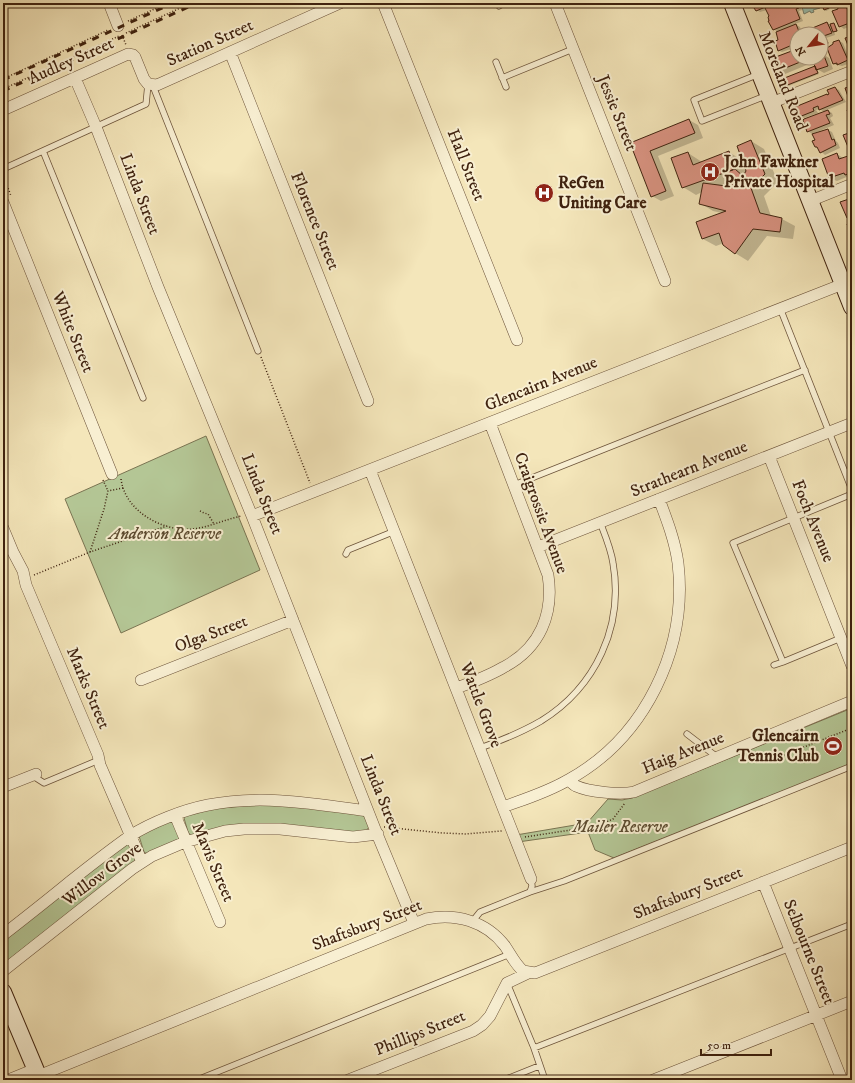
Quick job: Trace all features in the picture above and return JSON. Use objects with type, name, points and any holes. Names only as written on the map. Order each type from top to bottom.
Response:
[{"type":"main road","name":"Moreland Road","points":[[732,3],[852,307]]},
{"type":"main road","points":[[3,992],[37,1075]]},
{"type":"street","points":[[109,3],[120,30]]},
{"type":"street","name":"Station Street","points":[[151,85],[157,85],[340,3]]},
{"type":"street","name":"Hall Street","points":[[383,3],[517,340]]},
{"type":"street","name":"Jessie Street","points":[[555,3],[665,281]]},
{"type":"street","name":"Florence Street","points":[[230,52],[368,401]]},
{"type":"street","points":[[130,54],[135,57],[144,79],[151,85]]},
{"type":"street","name":"Audley Street","points":[[3,110],[130,54]]},
{"type":"street","points":[[770,99],[852,71]]},
{"type":"street","name":"Linda Street","points":[[75,78],[96,127],[158,287],[252,516],[368,811],[414,923]]},
{"type":"street","points":[[810,201],[852,184]]},
{"type":"street","name":"White Street","points":[[7,199],[116,475]]},
{"type":"street","name":"Glencairn Avenue","points":[[252,516],[843,284]]},
{"type":"street","name":"Craigrossie Avenue","points":[[456,688],[504,668],[514,662],[524,652],[542,628],[548,609],[550,588],[548,575],[490,423]]},
{"type":"street","name":"Strathearn Avenue","points":[[538,547],[852,423]]},
{"type":"street","name":"Foch Avenue","points":[[768,456],[852,666]]},
{"type":"street","name":"Wattle Grove","points":[[370,470],[531,879]]},
{"type":"street","points":[[503,807],[546,791],[569,780],[589,767],[612,749],[629,731],[654,693],[665,668],[672,646],[678,618],[679,591],[678,562],[671,533],[659,499]]},
{"type":"street","name":"Marks Street","points":[[3,528],[13,552],[21,565],[24,578],[142,862]]},
{"type":"street","name":"Olga Street","points":[[141,680],[293,620]]},
{"type":"street","name":"Haig Avenue","points":[[569,780],[574,786],[583,789],[625,794],[634,792],[852,701]]},
{"type":"street","points":[[3,787],[35,775]]},
{"type":"street","name":"Willow Grove","points":[[3,935],[108,852],[148,826],[175,815],[208,805],[265,800],[368,811]]},
{"type":"street","name":"Mavis Street","points":[[175,815],[220,922]]},
{"type":"street","name":"Willow Grove","points":[[3,971],[142,862],[186,842],[225,831],[244,829],[280,830],[353,837],[377,831]]},
{"type":"street","name":"Shaftsbury Street","points":[[8,1080],[37,1075],[426,919],[447,916],[472,922],[490,931],[498,938],[523,972],[535,973],[852,847]]},
{"type":"street","name":"Selbourne Street","points":[[763,882],[842,1080]]},
{"type":"street","points":[[507,983],[528,973]]},
{"type":"street","name":"Phillips Street","points":[[348,1080],[473,1030],[482,1025],[490,1016],[507,983]]},
{"type":"street","points":[[654,1080],[852,1001]]},
{"type":"lane","points":[[502,78],[573,49]]},
{"type":"lane","points":[[496,62],[506,87]]},
{"type":"lane","points":[[760,73],[694,100],[702,121],[770,99]]},
{"type":"lane","points":[[3,169],[146,104],[151,85]]},
{"type":"lane","points":[[151,85],[258,351]]},
{"type":"lane","points":[[43,151],[143,398]]},
{"type":"lane","points":[[780,308],[852,490]]},
{"type":"lane","points":[[514,485],[805,370]]},
{"type":"lane","points":[[783,662],[733,543],[852,494]]},
{"type":"lane","points":[[480,748],[531,727],[554,712],[575,694],[598,661],[606,645],[614,608],[615,592],[613,561],[600,522]]},
{"type":"lane","points":[[346,554],[348,550],[395,532]]},
{"type":"lane","points":[[774,665],[841,638]]},
{"type":"lane","points":[[687,734],[717,758]]},
{"type":"lane","points":[[35,775],[44,783],[99,760]]},
{"type":"lane","points":[[472,922],[480,912],[530,892],[564,881],[852,766]]},
{"type":"lane","name":"Wattle Grove","points":[[530,892],[532,886],[531,879]]},
{"type":"lane","points":[[534,1048],[852,924]]},
{"type":"lane","points":[[197,1080],[510,954]]},
{"type":"lane","points":[[507,983],[534,1048],[545,1080]]},
{"type":"lane","points":[[504,1080],[539,1066]]},
{"type":"path","points":[[3,89],[120,30],[168,3]]},
{"type":"path","points":[[3,79],[120,30],[191,3]]},
{"type":"path","points":[[120,30],[130,54]]},
{"type":"path","points":[[3,175],[7,199]]},
{"type":"path","points":[[258,351],[314,492]]},
{"type":"path","points":[[116,475],[133,506],[142,514],[168,526],[191,529],[241,516]]},
{"type":"path","points":[[90,552],[104,510],[108,491],[123,488]]},
{"type":"path","points":[[200,511],[208,514],[214,524]]},
{"type":"path","points":[[24,578],[90,552],[168,526]]},
{"type":"path","points":[[753,752],[776,758],[852,728]]},
{"type":"path","points":[[377,831],[386,826],[442,833],[514,834],[597,826],[612,820],[626,802]]},
{"type":"green space","name":"Anderson Reserve","points":[[206,436],[260,570],[121,633],[65,499]]},
{"type":"green space","name":"Mailer Reserve","points":[[852,708],[852,764],[614,858],[595,850],[588,832],[518,842],[516,835],[587,823],[608,799],[622,800],[632,798]]},
{"type":"green space","points":[[277,803],[360,814],[366,817],[369,827],[362,833],[268,826],[191,836],[188,832],[184,818],[186,815],[209,809]]},
{"type":"green space","points":[[169,821],[174,824],[179,837],[178,840],[147,854],[144,852],[139,836]]},
{"type":"green space","points":[[129,843],[136,860],[3,964],[3,940],[124,844]]},
{"type":"shaded area","points":[[812,3],[818,3],[820,8],[813,10],[814,12],[811,13],[810,11],[804,14],[802,7]]},
{"type":"building","points":[[753,3],[775,3],[756,11],[752,5]]},
{"type":"building","points":[[781,3],[782,6],[789,3],[794,3],[794,5],[797,4],[799,8],[796,9],[800,19],[773,30],[768,21],[769,16],[765,8]]},
{"type":"building","points":[[821,3],[827,3],[829,8],[824,10]]},
{"type":"building","points":[[837,3],[845,3],[852,22],[839,27],[832,11],[838,9]]},
{"type":"building","points":[[827,22],[829,26],[817,26]]},
{"type":"building","points":[[834,23],[837,31],[833,32],[830,24]]},
{"type":"building","points":[[829,26],[832,33],[829,34]]},
{"type":"building","points":[[789,27],[789,46],[778,51],[775,41],[778,40],[776,32]]},
{"type":"building","points":[[852,32],[852,55],[845,38],[849,37],[848,34]]},
{"type":"building","points":[[839,40],[848,60],[837,65],[837,63],[833,64],[829,53],[829,47],[833,44],[833,42]]},
{"type":"building","points":[[789,52],[789,66],[790,66],[778,71],[773,58]]},
{"type":"building","points":[[815,66],[828,66],[816,70]]},
{"type":"building","points":[[815,66],[818,73],[785,86],[782,79]]},
{"type":"building","points":[[852,86],[852,108],[845,88]]},
{"type":"building","points":[[835,87],[843,100],[819,110],[818,106],[813,108],[814,111],[799,117],[795,107],[829,94],[827,90]]},
{"type":"building","points":[[852,108],[852,117],[850,118],[847,110]]},
{"type":"building","points":[[828,110],[830,114],[826,115],[830,123],[807,132],[803,120]]},
{"type":"building","name":"John Fawkner Private Hospital","points":[[689,119],[695,133],[650,151],[666,191],[651,197],[630,143]]},
{"type":"building","points":[[828,129],[832,140],[834,139],[836,145],[820,153],[812,141],[815,140],[812,134]]},
{"type":"building","points":[[852,132],[852,145],[848,147],[843,135]]},
{"type":"building","name":"John Fawkner Private Hospital","points":[[751,140],[765,174],[751,188],[760,213],[782,218],[780,232],[753,229],[735,254],[723,245],[719,233],[702,239],[696,222],[726,211],[699,204],[703,183],[734,187],[724,173],[735,169],[743,176],[746,171],[737,146]]},
{"type":"building","name":"John Fawkner Private Hospital","points":[[729,151],[735,169],[682,188],[671,158],[688,152],[693,165]]},
{"type":"building","points":[[837,153],[839,159],[848,156],[852,164],[852,173],[845,175],[844,173],[829,178],[822,159]]},
{"type":"building","points":[[852,198],[852,216],[847,218],[840,202]]},
{"type":"building","points":[[852,219],[851,235],[847,224],[850,223],[850,220]]},
{"type":"railway","points":[[3,80],[173,3]]},
{"type":"railway","points":[[3,91],[197,3]]},
{"type":"place","name":"John Fawkner Private Hospital","points":[[710,172]]},
{"type":"place","name":"ReGen Uniting Care","points":[[544,193]]},
{"type":"place","name":"Glencairn Tennis Club","points":[[833,746]]}]
